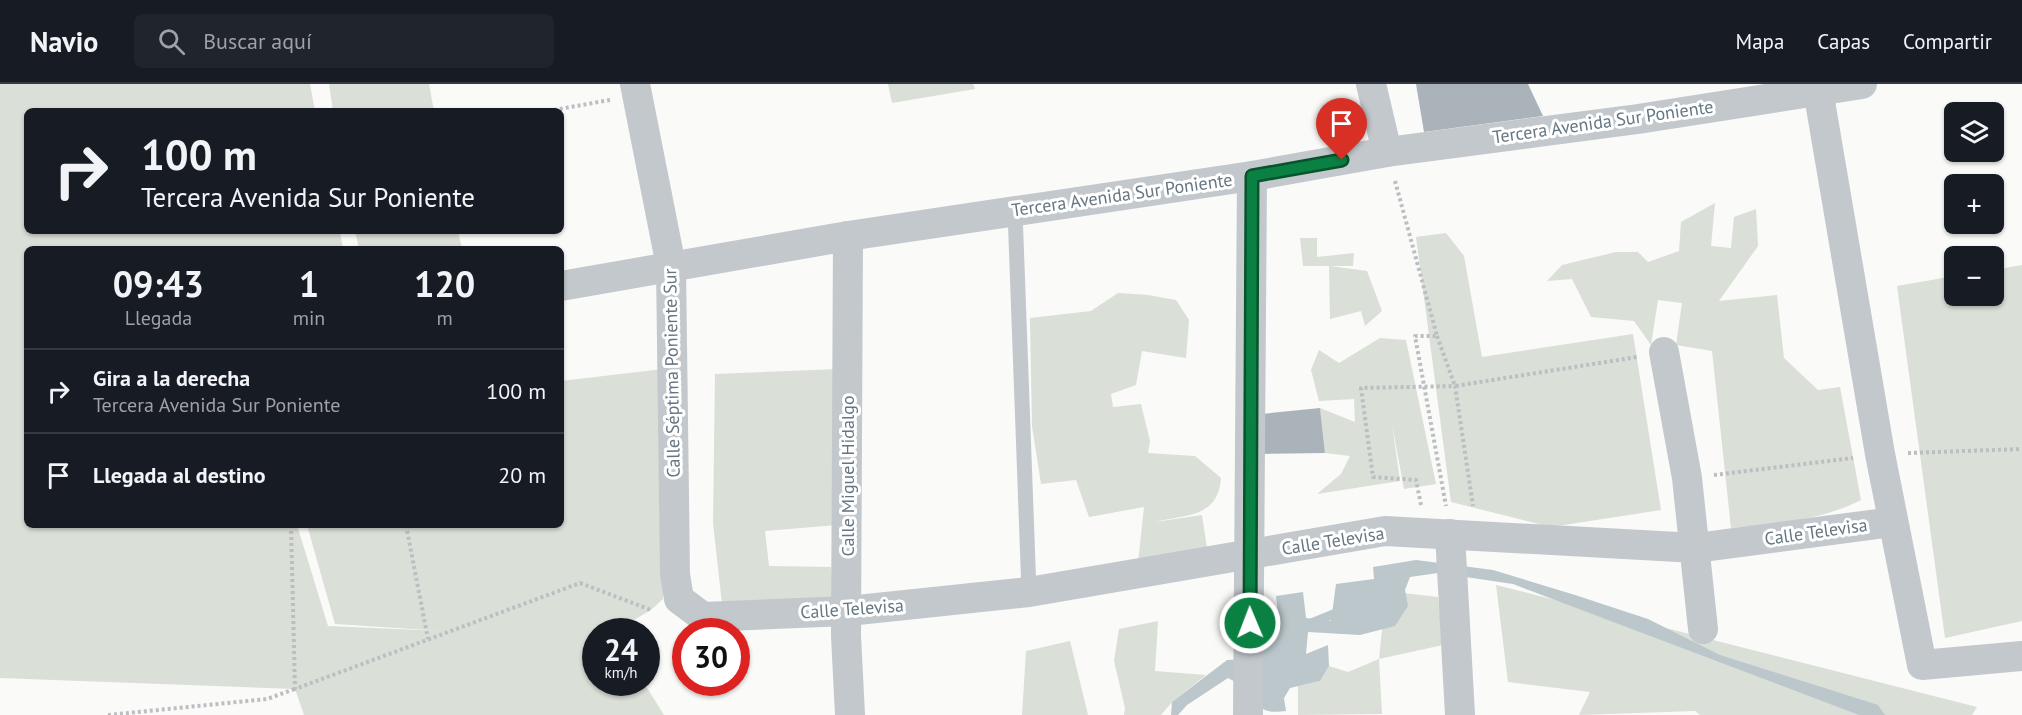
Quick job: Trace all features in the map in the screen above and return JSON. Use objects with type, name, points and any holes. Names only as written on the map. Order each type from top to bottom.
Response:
[{"type":"street","points":[[1371,84],[1387,152]]},
{"type":"street","name":"Tercera Avenida Sur Poniente","points":[[564,285],[848,236],[1252,176],[1387,152],[1638,119],[1817,87],[1862,84]]},
{"type":"street","name":"Calle Televisa","points":[[1817,87],[1880,454],[1922,665],[2022,656]]},
{"type":"street","name":"Calle Séptima Poniente Sur","points":[[636,89],[671,266],[675,574],[680,599],[703,617]]},
{"type":"street","points":[[1248,715],[1252,176]]},
{"type":"street","name":"Calle Miguel Hidalgo","points":[[848,236],[848,611],[846,636],[850,715]]},
{"type":"street","points":[[1664,352],[1687,478],[1703,629]]},
{"type":"street","name":"Calle Televisa","points":[[703,617],[848,611],[1029,592],[1385,531],[1460,539],[1696,548],[1893,522]]},
{"type":"street","points":[[1460,539],[1452,586],[1460,715]]},
{"type":"lane","points":[[1015,211],[1029,592]]},
{"type":"path","points":[[560,108],[636,89]]},
{"type":"path","points":[[1387,152],[1437,336],[1455,386],[1460,539]]},
{"type":"path","points":[[1437,336],[1415,336],[1424,386],[1460,539]]},
{"type":"path","points":[[1460,539],[1423,515],[1416,480],[1373,477],[1361,388],[1455,386],[1664,352]]},
{"type":"path","points":[[1687,478],[1880,454],[2022,449]]},
{"type":"path","points":[[291,528],[295,689]]},
{"type":"path","points":[[407,528],[428,639]]},
{"type":"path","points":[[108,715],[267,699],[580,584],[651,610]]},
{"type":"shaded area","points":[[0,84],[310,84],[314,108],[24,108],[24,234],[340,234],[342,246],[24,246],[24,528],[298,528],[328,626],[443,631],[335,624],[308,528],[564,528],[564,381],[663,369],[663,599],[637,618],[582,618],[582,696],[652,696],[664,715],[304,715],[295,689],[0,678]]},
{"type":"shaded area","points":[[329,84],[429,84],[433,108],[333,108]]},
{"type":"shaded area","points":[[888,84],[973,84],[975,89],[892,103]]},
{"type":"shaded area","points":[[1715,203],[1711,246],[1731,248],[1734,217],[1756,209],[1758,246],[1719,301],[1777,295],[1784,358],[1818,390],[1840,387],[1861,500],[1814,517],[1731,528],[1712,351],[1676,345],[1682,303],[1658,300],[1651,345],[1634,321],[1591,317],[1572,279],[1547,281],[1562,265],[1616,252],[1638,252],[1648,262],[1679,251],[1681,222]]},
{"type":"shaded area","points":[[1446,233],[1464,256],[1482,357],[1633,334],[1661,510],[1551,527],[1451,502],[1416,237]]},
{"type":"shaded area","points":[[356,234],[459,234],[461,246],[358,246]]},
{"type":"shaded area","points":[[1300,238],[1317,238],[1317,257],[1354,253],[1353,266],[1330,266],[1367,271],[1382,311],[1365,326],[1361,311],[1330,319],[1329,266],[1303,266]]},
{"type":"shaded area","points":[[2022,265],[2022,621],[1945,638],[1897,286],[1944,278],[1944,306],[2004,306],[2004,268]]},
{"type":"shaded area","points":[[1118,293],[1176,300],[1189,320],[1186,358],[1142,351],[1136,385],[1111,394],[1113,407],[1141,404],[1150,441],[1148,453],[1195,456],[1221,478],[1219,491],[1214,501],[1207,507],[1189,515],[1155,522],[1202,515],[1208,555],[1138,563],[1144,507],[1089,517],[1076,480],[1041,484],[1032,426],[1030,318],[1091,311]]},
{"type":"shaded area","points":[[1380,338],[1406,340],[1436,484],[1404,489],[1392,424],[1400,481],[1317,494],[1341,474],[1350,456],[1325,453],[1320,408],[1355,422],[1354,399],[1319,401],[1311,370],[1319,350],[1339,363]]},
{"type":"shaded area","points":[[839,369],[837,525],[765,531],[769,566],[831,567],[834,600],[722,604],[713,523],[715,374]]},
{"type":"shaded area","points":[[1416,560],[1493,570],[1648,619],[1720,655],[1878,705],[1885,715],[1859,715],[1513,584],[1438,573],[1410,577],[1405,590],[1408,606],[1395,626],[1360,635],[1308,632],[1306,654],[1328,645],[1329,666],[1320,681],[1290,688],[1284,698],[1286,711],[1272,712],[1263,709],[1247,689],[1228,678],[1187,705],[1178,715],[1171,715],[1172,702],[1227,660],[1251,659],[1254,646],[1272,639],[1280,631],[1276,596],[1303,592],[1306,618],[1331,621],[1336,584],[1374,579],[1373,567]]},
{"type":"shaded area","points":[[1496,585],[1977,707],[1972,715],[1700,715],[1695,711],[1579,715],[1590,692],[1508,682]]},
{"type":"shaded area","points":[[1386,591],[1438,597],[1443,645],[1379,659]]},
{"type":"shaded area","points":[[1158,621],[1155,671],[1206,675],[1172,702],[1161,715],[1124,715],[1125,708],[1114,661],[1119,629]]},
{"type":"shaded area","points":[[1070,641],[1088,715],[1022,715],[1026,651]]},
{"type":"shaded area","points":[[1379,659],[1382,714],[1298,715],[1298,686],[1320,681],[1329,666],[1348,672]]},
{"type":"building","points":[[1416,84],[1528,84],[1543,116],[1424,132]]},
{"type":"building","points":[[1320,408],[1325,453],[1261,454],[1261,414]]},
{"type":"waterway","points":[[1309,624],[1341,611]]},
{"type":"route","points":[[1250,623],[1252,176],[1342,160]]}]
